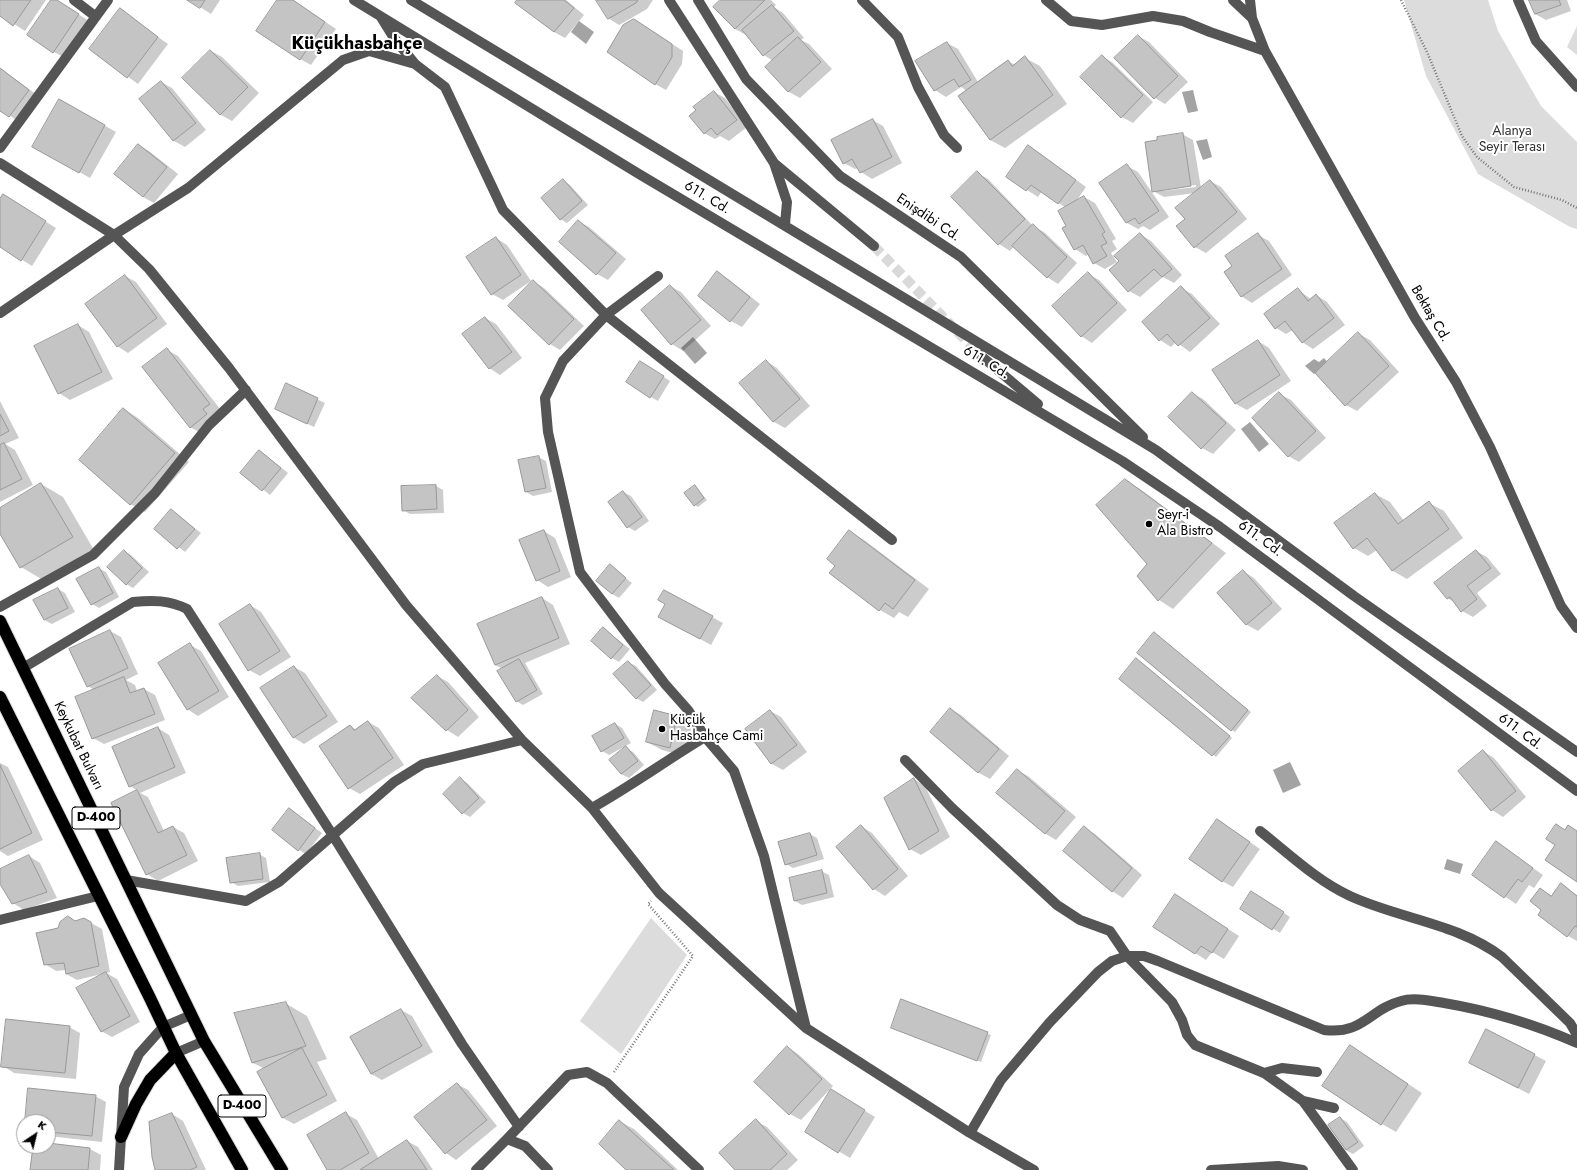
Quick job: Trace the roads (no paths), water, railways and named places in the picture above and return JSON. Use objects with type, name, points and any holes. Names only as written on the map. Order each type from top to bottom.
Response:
[{"type":"highway","name":"Keykubat Bulvarı","points":[[0,620],[191,1015]]},
{"type":"highway","name":"D-400","points":[[0,697],[176,1053]]},
{"type":"highway","name":"D-400","points":[[191,1015],[204,1041],[282,1170]]},
{"type":"highway","points":[[121,1136],[136,1104],[150,1080],[176,1053],[242,1170]]},
{"type":"street","points":[[74,0],[95,16]]},
{"type":"street","points":[[0,148],[108,0]]},
{"type":"street","name":"611. Cd.","points":[[354,0],[639,174],[1122,461],[1220,527],[1577,791]]},
{"type":"street","name":"611. Cd.","points":[[411,0],[785,224],[1156,450],[1354,596],[1577,752]]},
{"type":"street","points":[[669,0],[774,163],[787,202],[785,224]]},
{"type":"street","name":"Enişdibi Cd.","points":[[698,0],[746,79],[840,176],[961,257],[1156,450]]},
{"type":"street","points":[[862,0],[898,37],[918,87],[944,135],[957,148]]},
{"type":"street","points":[[1046,0],[1071,21],[1102,26],[1153,16],[1183,20],[1210,32],[1265,51]]},
{"type":"street","points":[[1232,0],[1252,18]]},
{"type":"street","points":[[1250,0],[1252,18]]},
{"type":"street","points":[[1518,0],[1536,41],[1577,87]]},
{"type":"street","points":[[380,16],[394,38],[415,64],[445,87],[503,210],[606,315],[892,540]]},
{"type":"street","name":"Bektaş Cd.","points":[[1252,18],[1265,51],[1415,318],[1456,382],[1490,447],[1558,599],[1577,628]]},
{"type":"street","points":[[0,313],[114,235],[188,188],[343,60],[369,51],[415,64]]},
{"type":"street","points":[[0,162],[114,235],[149,269],[246,390],[406,605],[522,740],[592,808],[659,893],[806,1028],[970,1133],[1034,1170]]},
{"type":"street","points":[[774,163],[874,246]]},
{"type":"street","points":[[658,276],[606,315],[563,361],[545,398],[548,432],[580,572],[665,684],[688,710],[705,737],[734,771],[764,856],[806,1028]]},
{"type":"street","points":[[980,355],[1058,422]]},
{"type":"street","points":[[0,607],[93,555],[155,493],[209,425],[246,390]]},
{"type":"street","points":[[23,668],[133,602],[153,600],[164,601],[187,609],[332,834],[462,1044],[519,1127]]},
{"type":"street","points":[[592,808],[630,786],[666,760],[705,737]]},
{"type":"street","points":[[126,880],[246,901],[279,882],[332,834],[394,782],[423,764],[522,740]]},
{"type":"street","points":[[905,760],[952,808],[1057,904],[1080,920],[1110,931],[1127,956],[1168,998],[1177,1011],[1186,1035],[1194,1045],[1264,1073],[1304,1101],[1352,1170]]},
{"type":"street","points":[[1260,831],[1338,890],[1364,902],[1468,936],[1491,948],[1570,1023],[1577,1034]]},
{"type":"street","points":[[0,920],[98,896]]},
{"type":"street","points":[[970,1133],[1002,1080],[1050,1022],[1098,972],[1112,961],[1127,956],[1144,956],[1158,961],[1324,1030],[1337,1032],[1348,1030],[1360,1025],[1384,1009],[1402,1000],[1427,1000],[1506,1016],[1543,1028],[1577,1044]]},
{"type":"street","points":[[119,1170],[124,1087],[139,1054],[163,1027],[191,1015]]},
{"type":"street","points":[[176,1053],[204,1041]]},
{"type":"street","points":[[1264,1073],[1282,1068],[1317,1072]]},
{"type":"street","points":[[476,1170],[568,1075],[588,1072],[607,1083],[699,1170]]},
{"type":"street","points":[[1304,1101],[1334,1108]]},
{"type":"street","points":[[507,1139],[525,1146],[548,1170]]},
{"type":"street","points":[[1211,1170],[1278,1166],[1303,1170]]},
{"type":"tunnel","points":[[874,246],[980,355]]},
{"type":"place","name":"Seyr-i Ala Bistro","points":[[1149,524]]},
{"type":"place","name":"Küçük Hasbahçe Cami","points":[[662,729]]},
{"type":"district","name":"Küçükhasbahçe","points":[[357,45]]},
{"type":"park label","name":"Alanya Seyir Terası","points":[[1512,140]]}]
